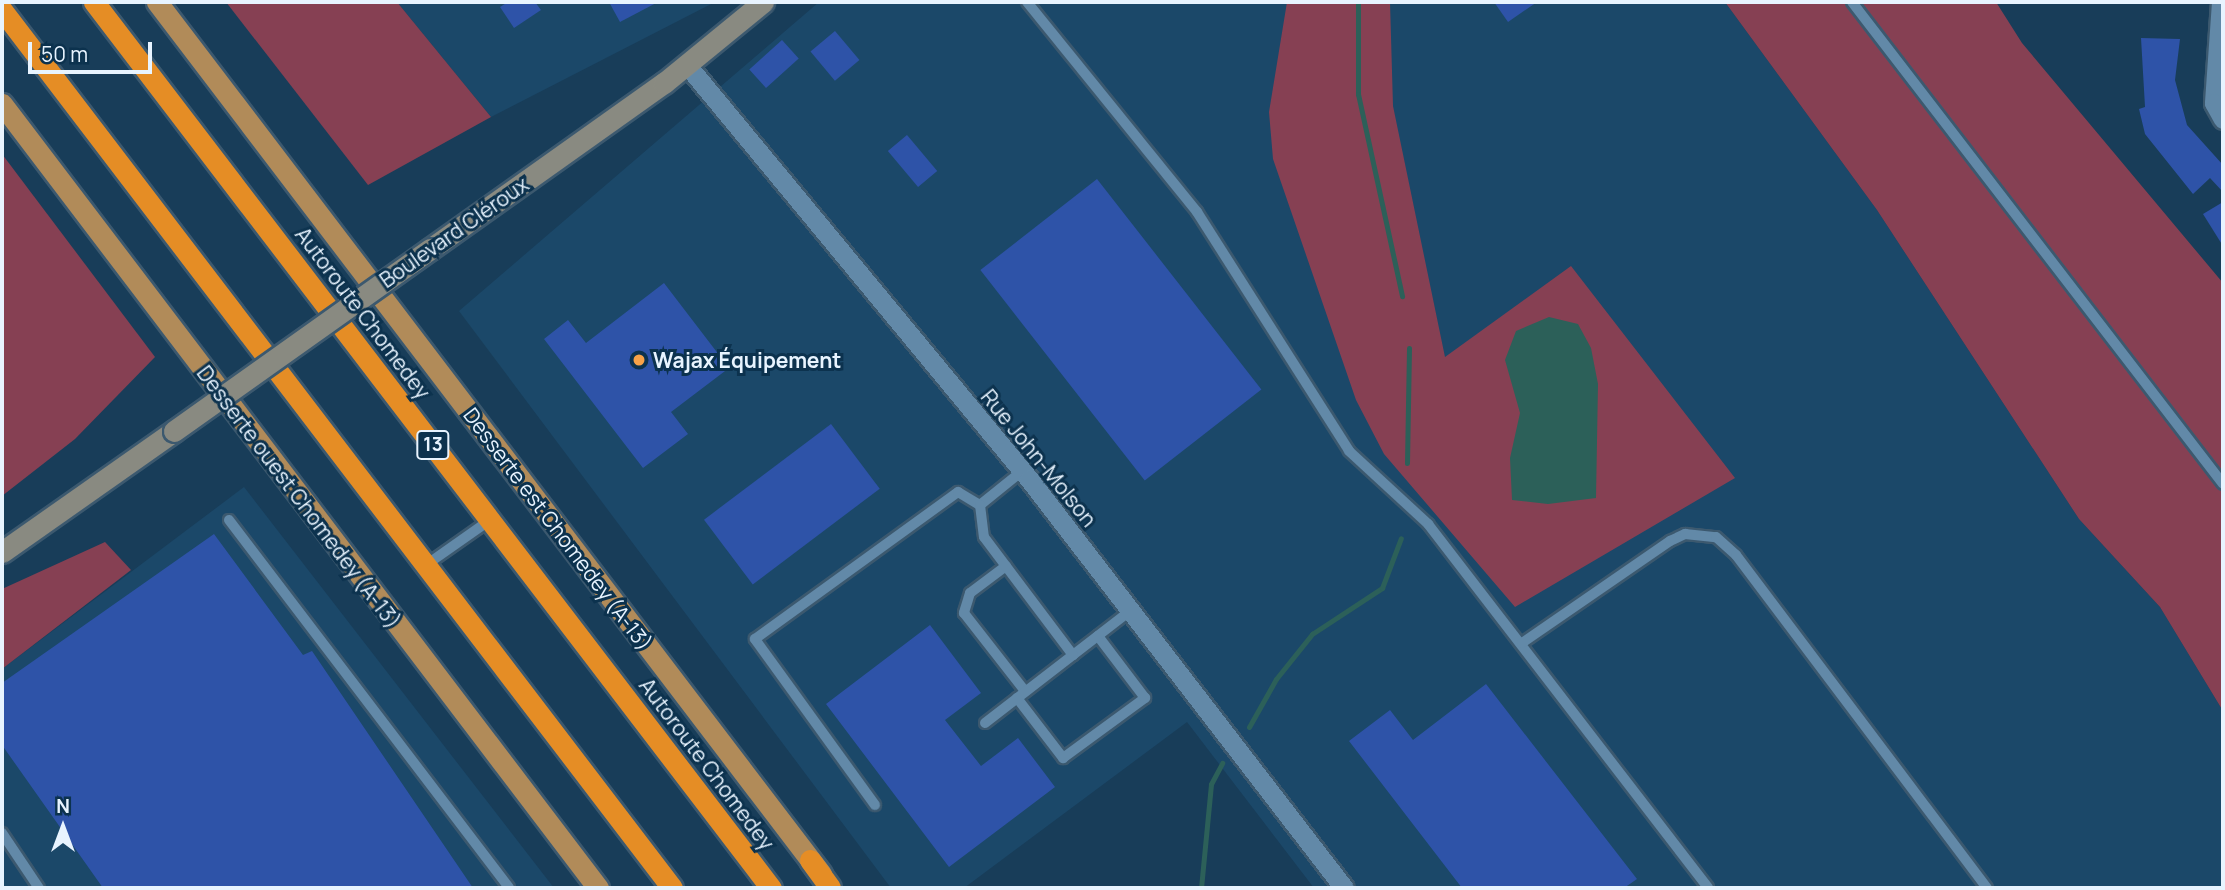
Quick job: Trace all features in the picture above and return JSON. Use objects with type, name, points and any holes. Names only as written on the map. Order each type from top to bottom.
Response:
[{"type":"highway","name":"Autoroute Chomedey","points":[[94,2],[771,888]]},
{"type":"highway","points":[[2,10],[672,888]]},
{"type":"highway","points":[[810,860],[832,888]]},
{"type":"main road","name":"Desserte est Chomedey (A-13)","points":[[157,2],[810,860]]},
{"type":"main road","name":"Desserte ouest Chomedey (A-13)","points":[[2,104],[598,888]]},
{"type":"street","name":"Boulevard Cléroux","points":[[2,552],[687,65],[763,2]]},
{"type":"street","points":[[2221,2],[2214,103],[2223,119]]},
{"type":"street","name":"Rue John-Molson","points":[[687,65],[1022,471],[1344,888]]},
{"type":"lane","points":[[1027,2],[1197,212],[1349,451],[1428,524],[1708,888]]},
{"type":"lane","points":[[1852,2],[2223,484]]},
{"type":"lane","points":[[980,505],[1022,471]]},
{"type":"lane","points":[[875,805],[755,639],[958,492],[980,505]]},
{"type":"lane","points":[[980,505],[984,537],[1073,655]]},
{"type":"lane","points":[[229,520],[509,888]]},
{"type":"lane","points":[[426,565],[490,520]]},
{"type":"lane","points":[[1522,643],[1670,541],[1685,534],[1716,537],[1736,555],[1987,888]]},
{"type":"lane","points":[[1006,566],[970,593],[964,613],[1063,758],[1145,698],[1098,636]]},
{"type":"lane","points":[[985,723],[1131,610]]},
{"type":"lane","points":[[2,833],[39,888]]},
{"type":"shaded area","points":[[226,2],[397,2],[491,117],[368,185]]},
{"type":"shaded area","points":[[397,2],[715,2],[491,117]]},
{"type":"shaded area","points":[[819,2],[1725,2],[1877,210],[2079,519],[2160,607],[2223,711],[2223,888],[1314,888],[1187,722],[964,888],[891,888],[459,311]]},
{"type":"shaded area","points":[[1287,2],[1390,2],[1393,106],[1445,357],[1571,266],[1735,478],[1515,607],[1384,454],[1356,400],[1273,159],[1269,112]]},
{"type":"shaded area","points":[[1725,2],[1996,2],[2022,43],[2223,283],[2223,711],[2160,607],[2079,519],[1877,210]]},
{"type":"shaded area","points":[[2,154],[155,357],[75,439],[2,496]]},
{"type":"shaded area","points":[[1549,317],[1578,324],[1591,348],[1598,384],[1596,498],[1548,504],[1512,500],[1510,458],[1520,413],[1505,360],[1516,331]]},
{"type":"shaded area","points":[[244,487],[554,888],[2,888],[2,669]]},
{"type":"shaded area","points":[[105,542],[131,570],[2,669],[2,589]]},
{"type":"building","points":[[508,2],[535,2],[541,10],[514,28],[500,7]]},
{"type":"building","points":[[609,2],[658,2],[620,22]]},
{"type":"building","points":[[1494,2],[1537,2],[1508,22]]},
{"type":"building","points":[[835,31],[859,60],[835,81],[810,52]]},
{"type":"building","points":[[2141,38],[2180,39],[2175,80],[2187,125],[2223,165],[2223,192],[2210,178],[2193,194],[2145,134],[2139,109],[2145,107]]},
{"type":"building","points":[[782,40],[799,59],[766,88],[749,69]]},
{"type":"building","points":[[907,135],[937,171],[918,187],[888,151]]},
{"type":"building","points":[[1097,179],[1261,389],[1145,481],[980,270]]},
{"type":"building","points":[[2223,202],[2223,246],[2203,214]]},
{"type":"building","points":[[664,283],[729,368],[671,412],[688,434],[643,468],[544,339],[568,320],[586,343]]},
{"type":"building","points":[[831,424],[880,489],[753,584],[704,520]]},
{"type":"building","points":[[214,534],[303,655],[312,651],[473,888],[103,888],[2,745],[2,683]]},
{"type":"building","points":[[930,625],[981,693],[945,720],[981,766],[1018,738],[1055,787],[949,867],[826,704]]},
{"type":"building","points":[[1486,684],[1637,879],[1624,888],[1462,888],[1349,741],[1390,710],[1413,740]]},
{"type":"waterway","points":[[1358,2],[1358,94],[1402,296]]},
{"type":"waterway","points":[[1407,463],[1409,348]]},
{"type":"waterway","points":[[1249,727],[1276,679],[1312,634],[1382,588],[1401,538]]},
{"type":"waterway","points":[[1201,888],[1211,784],[1222,763]]},
{"type":"place","name":"Wajax Équipement","points":[[639,360]]}]
